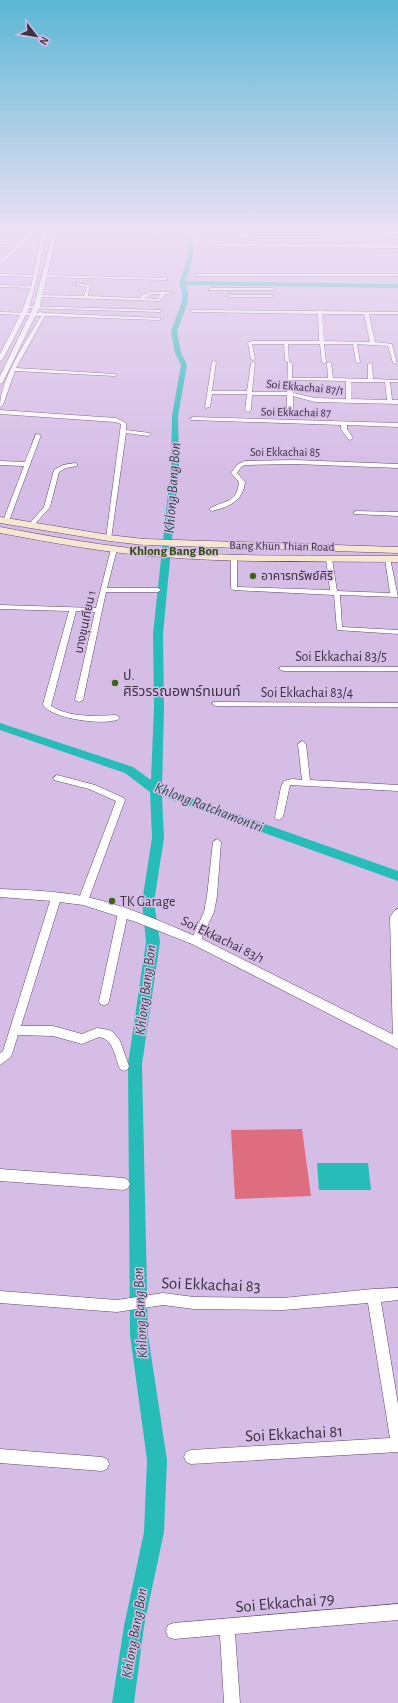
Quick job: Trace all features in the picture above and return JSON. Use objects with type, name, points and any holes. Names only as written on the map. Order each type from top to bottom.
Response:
[{"type":"main road","name":"Bang Khun Thian Road","points":[[3,521],[32,524],[109,538],[164,544],[398,550]]},
{"type":"main road","name":"Bang Khun Thian Road","points":[[0,530],[114,549],[162,554],[234,557],[393,559]]},
{"type":"street","points":[[0,313],[24,314],[33,311]]},
{"type":"street","points":[[0,382],[3,368],[35,311]]},
{"type":"street","points":[[36,311],[44,314],[159,319]]},
{"type":"street","points":[[320,311],[319,319],[324,362]]},
{"type":"street","points":[[342,311],[398,313]]},
{"type":"street","points":[[366,312],[373,343]]},
{"type":"street","points":[[0,359],[3,349],[24,314]]},
{"type":"street","points":[[0,405],[14,369],[44,314]]},
{"type":"street","points":[[248,410],[253,361],[250,342],[373,343],[390,345],[395,363]]},
{"type":"street","points":[[286,342],[291,379],[289,397],[290,412]]},
{"type":"street","points":[[355,343],[358,362]]},
{"type":"street","points":[[207,407],[214,362]]},
{"type":"street","points":[[330,363],[331,380]]},
{"type":"street","points":[[370,364],[371,380]]},
{"type":"street","points":[[14,369],[76,375],[115,374]]},
{"type":"street","points":[[291,379],[398,381]]},
{"type":"street","points":[[348,380],[349,401]]},
{"type":"street","points":[[388,381],[390,402]]},
{"type":"street","name":"Soi Ekkachai 87/1","points":[[210,392],[250,393],[315,400],[398,402]]},
{"type":"street","points":[[0,412],[116,420],[122,422],[123,431],[109,538]]},
{"type":"street","name":"Soi Ekkachai 87","points":[[193,419],[398,425]]},
{"type":"street","points":[[344,423],[344,429],[350,438]]},
{"type":"street","points":[[123,431],[148,434]]},
{"type":"street","points":[[3,521],[28,464],[38,435]]},
{"type":"street","name":"Soi Ekkachai 85","points":[[212,509],[234,500],[240,493],[242,482],[234,473],[240,465],[245,463],[295,462],[398,466]]},
{"type":"street","points":[[0,463],[28,464]]},
{"type":"street","points":[[32,524],[47,507],[56,470],[64,466],[76,465]]},
{"type":"street","points":[[356,513],[398,514]]},
{"type":"street","name":"บางขุนเทียน 1","points":[[79,700],[103,590],[114,549]]},
{"type":"street","points":[[234,557],[234,588],[238,589],[396,595],[393,559]]},
{"type":"street","points":[[329,559],[336,593],[339,630],[398,632]]},
{"type":"street","points":[[103,590],[158,590]]},
{"type":"street","points":[[0,607],[99,610]]},
{"type":"street","points":[[72,610],[47,704],[48,707],[60,714],[73,717],[116,718]]},
{"type":"street","name":"Soi Ekkachai 83/5","points":[[283,669],[398,669]]},
{"type":"street","name":"Soi Ekkachai 83/4","points":[[216,704],[398,705]]},
{"type":"street","points":[[302,744],[306,782]]},
{"type":"street","points":[[57,778],[92,787],[121,800],[83,901]]},
{"type":"street","points":[[279,817],[287,784],[292,782],[398,788]]},
{"type":"street","points":[[196,941],[208,912],[212,896],[217,842]]},
{"type":"street","name":"Soi Ekkachai 83/1","points":[[0,892],[83,901],[140,919],[196,941],[398,1042]]},
{"type":"street","points":[[0,1060],[7,1054],[56,898]]},
{"type":"street","points":[[104,1001],[123,913]]},
{"type":"street","points":[[398,913],[395,916],[398,1042]]},
{"type":"street","points":[[15,1030],[53,1031],[82,1039],[94,1033],[100,1032],[111,1036],[117,1045],[124,1066]]},
{"type":"street","points":[[0,1174],[124,1184]]},
{"type":"street","name":"Soi Ekkachai 83","points":[[0,1297],[117,1306],[163,1299],[194,1304],[283,1304],[398,1294]]},
{"type":"street","points":[[374,1295],[398,1445]]},
{"type":"street","name":"Soi Ekkachai 81","points":[[191,1457],[398,1445]]},
{"type":"street","points":[[0,1456],[102,1464]]},
{"type":"street","name":"Soi Ekkachai 79","points":[[174,1631],[398,1612]]},
{"type":"street","points":[[227,1626],[232,1703]]},
{"type":"shaded area","points":[[302,1129],[311,1196],[235,1199],[231,1130]]},
{"type":"shaded area","points":[[317,1163],[368,1163],[371,1190],[319,1190]]},
{"type":"waterway","name":"Khlong Bang Bon","points":[[156,790],[159,707],[158,634],[175,465],[175,416],[184,365],[178,353],[174,331],[181,311]]},
{"type":"waterway","name":"Khlong Ratchamontri","points":[[0,726],[129,770],[156,790]]},
{"type":"waterway","name":"Khlong Bang Bon","points":[[123,1703],[134,1626],[154,1532],[157,1460],[139,1335],[135,1064],[153,942],[148,902],[158,838],[156,790]]},
{"type":"waterway","name":"Khlong Ratchamontri","points":[[156,790],[398,876]]},
{"type":"place","name":"อาคารทรัพย์ศิริ","points":[[253,576]]},
{"type":"place","name":"ป. ศิริวรรณอพาร์ทเมนท์","points":[[115,683]]},
{"type":"place","name":"TK Garage","points":[[112,901]]},
{"type":"district","name":"Khlong Bang Bon","points":[[174,550]]}]
